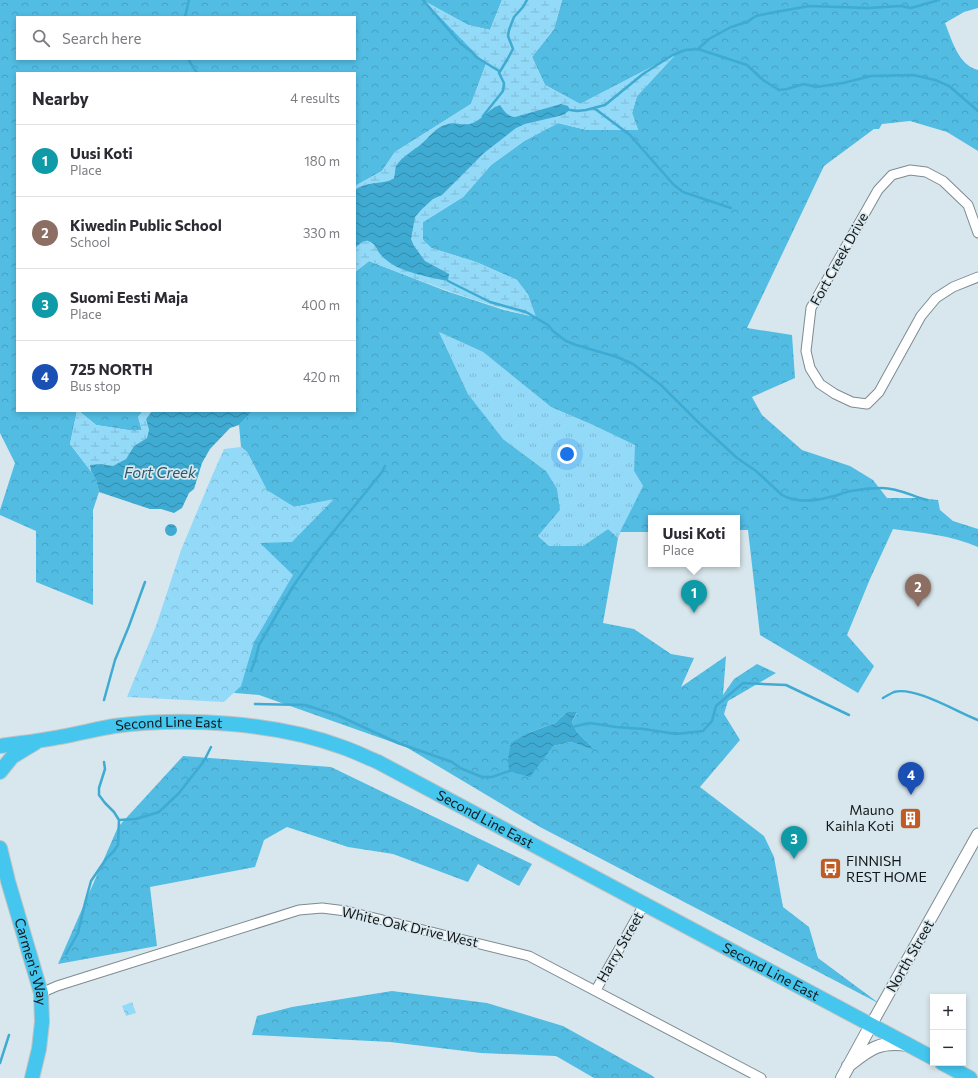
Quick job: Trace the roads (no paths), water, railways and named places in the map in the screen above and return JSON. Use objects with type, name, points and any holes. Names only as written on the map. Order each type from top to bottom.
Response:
[{"type":"highway","name":"Second Line East","points":[[0,746],[38,741],[112,726],[144,723],[187,722],[248,726],[309,737],[341,746],[378,762],[930,1056]]},
{"type":"highway","points":[[0,772],[12,757],[38,741]]},
{"type":"highway","name":"Carmen's Way","points":[[0,848],[8,881],[41,993],[42,1022],[39,1049],[32,1078]]},
{"type":"highway","points":[[948,1066],[970,1078]]},
{"type":"main road","name":"North Street","points":[[842,1078],[871,1024]]},
{"type":"main road","points":[[848,1066],[870,1049],[878,1046],[894,1043],[910,1046]]},
{"type":"street","name":"Fort Creek Drive","points":[[978,233],[968,206],[943,181],[926,172],[910,170],[892,175],[878,190],[811,308],[806,351],[810,368],[820,384],[835,394],[852,402],[867,404],[879,392],[921,316],[936,298],[953,287],[978,277]]},
{"type":"street","name":"North Street","points":[[871,1024],[978,834]]},
{"type":"street","name":"Harry Street","points":[[596,990],[645,904]]},
{"type":"street","name":"White Oak Drive West","points":[[41,993],[57,986],[299,910],[322,908],[346,911],[529,956],[761,1078]]},
{"type":"water","points":[[561,104],[568,106],[570,110],[563,115],[525,124],[516,128],[484,153],[442,195],[433,199],[415,217],[411,239],[414,246],[425,261],[449,274],[448,281],[417,274],[394,266],[381,255],[371,242],[364,241],[356,247],[356,189],[366,185],[391,180],[394,178],[398,163],[444,125],[472,123],[493,108],[500,105],[504,111],[515,117]]},
{"type":"water","name":"Fort Creek","points":[[151,412],[252,412],[239,425],[230,428],[210,449],[202,463],[194,489],[189,493],[182,508],[174,513],[161,509],[150,509],[99,492],[96,479],[91,471],[90,465],[101,464],[113,466],[126,459],[134,446],[147,438],[149,430],[146,419]]},
{"type":"water","points":[[171,524],[175,526],[177,530],[175,534],[171,536],[167,534],[165,530],[167,526]]},
{"type":"water","points":[[567,712],[577,712],[572,722],[577,732],[595,750],[571,742],[553,746],[530,777],[509,771],[508,759],[511,743],[528,733],[555,723]]},
{"type":"waterway","points":[[185,16],[189,0]]},
{"type":"waterway","points":[[423,0],[460,43],[476,57],[499,71]]},
{"type":"waterway","name":"Fort Creek","points":[[483,116],[503,91],[504,83],[499,73],[513,49],[508,36],[509,30],[514,17],[527,0]]},
{"type":"waterway","points":[[698,49],[709,39],[731,27],[747,22],[756,16],[770,13],[809,6],[868,8],[901,6],[911,8],[939,0]]},
{"type":"waterway","points":[[570,110],[586,110],[605,105],[643,74],[673,55],[685,50],[698,49],[747,65],[763,80],[779,90],[804,84],[816,87],[843,83],[871,76],[913,75],[935,80],[949,86],[978,111]]},
{"type":"waterway","points":[[189,60],[196,72]]},
{"type":"waterway","points":[[594,108],[630,135],[673,184],[683,192],[731,208]]},
{"type":"waterway","points":[[448,281],[490,302],[526,312],[548,325],[566,341],[617,357],[633,364],[661,385],[737,458],[756,471],[787,498],[799,500],[818,500],[855,490],[888,488],[927,500]]},
{"type":"waterway","points":[[251,671],[259,645],[292,588],[317,552],[382,472],[385,466]]},
{"type":"waterway","name":"Fort Creek","points":[[104,700],[115,660],[145,582]]},
{"type":"waterway","points":[[572,727],[590,723],[676,734],[703,731],[712,721],[716,706],[743,683],[786,685],[849,715]]},
{"type":"waterway","points":[[883,698],[894,692],[903,691],[913,693],[924,696],[978,720]]},
{"type":"waterway","points":[[255,704],[305,705],[337,715],[398,743],[452,762],[460,768],[482,777],[492,777],[512,770]]},
{"type":"waterway","points":[[119,820],[136,819],[159,812],[179,793],[204,761],[211,747]]},
{"type":"waterway","name":"Fort Creek","points":[[66,954],[78,933],[91,881],[106,859],[118,845],[119,820],[99,795],[99,788],[105,769],[104,762]]},
{"type":"waterway","name":"Fort Creek","points":[[0,1063],[9,1035]]},
{"type":"place","name":"Kiwedin Public School","points":[[918,607]]},
{"type":"place","name":"Uusi Koti","points":[[694,613]]},
{"type":"place","name":"725 NORTH","points":[[911,795]]},
{"type":"place","name":"Mauno Kaihla Koti","points":[[910,818]]},
{"type":"place","name":"Suomi Eesti Maja","points":[[794,859]]},
{"type":"place","name":"FINNISH REST HOME","points":[[830,869]]}]
